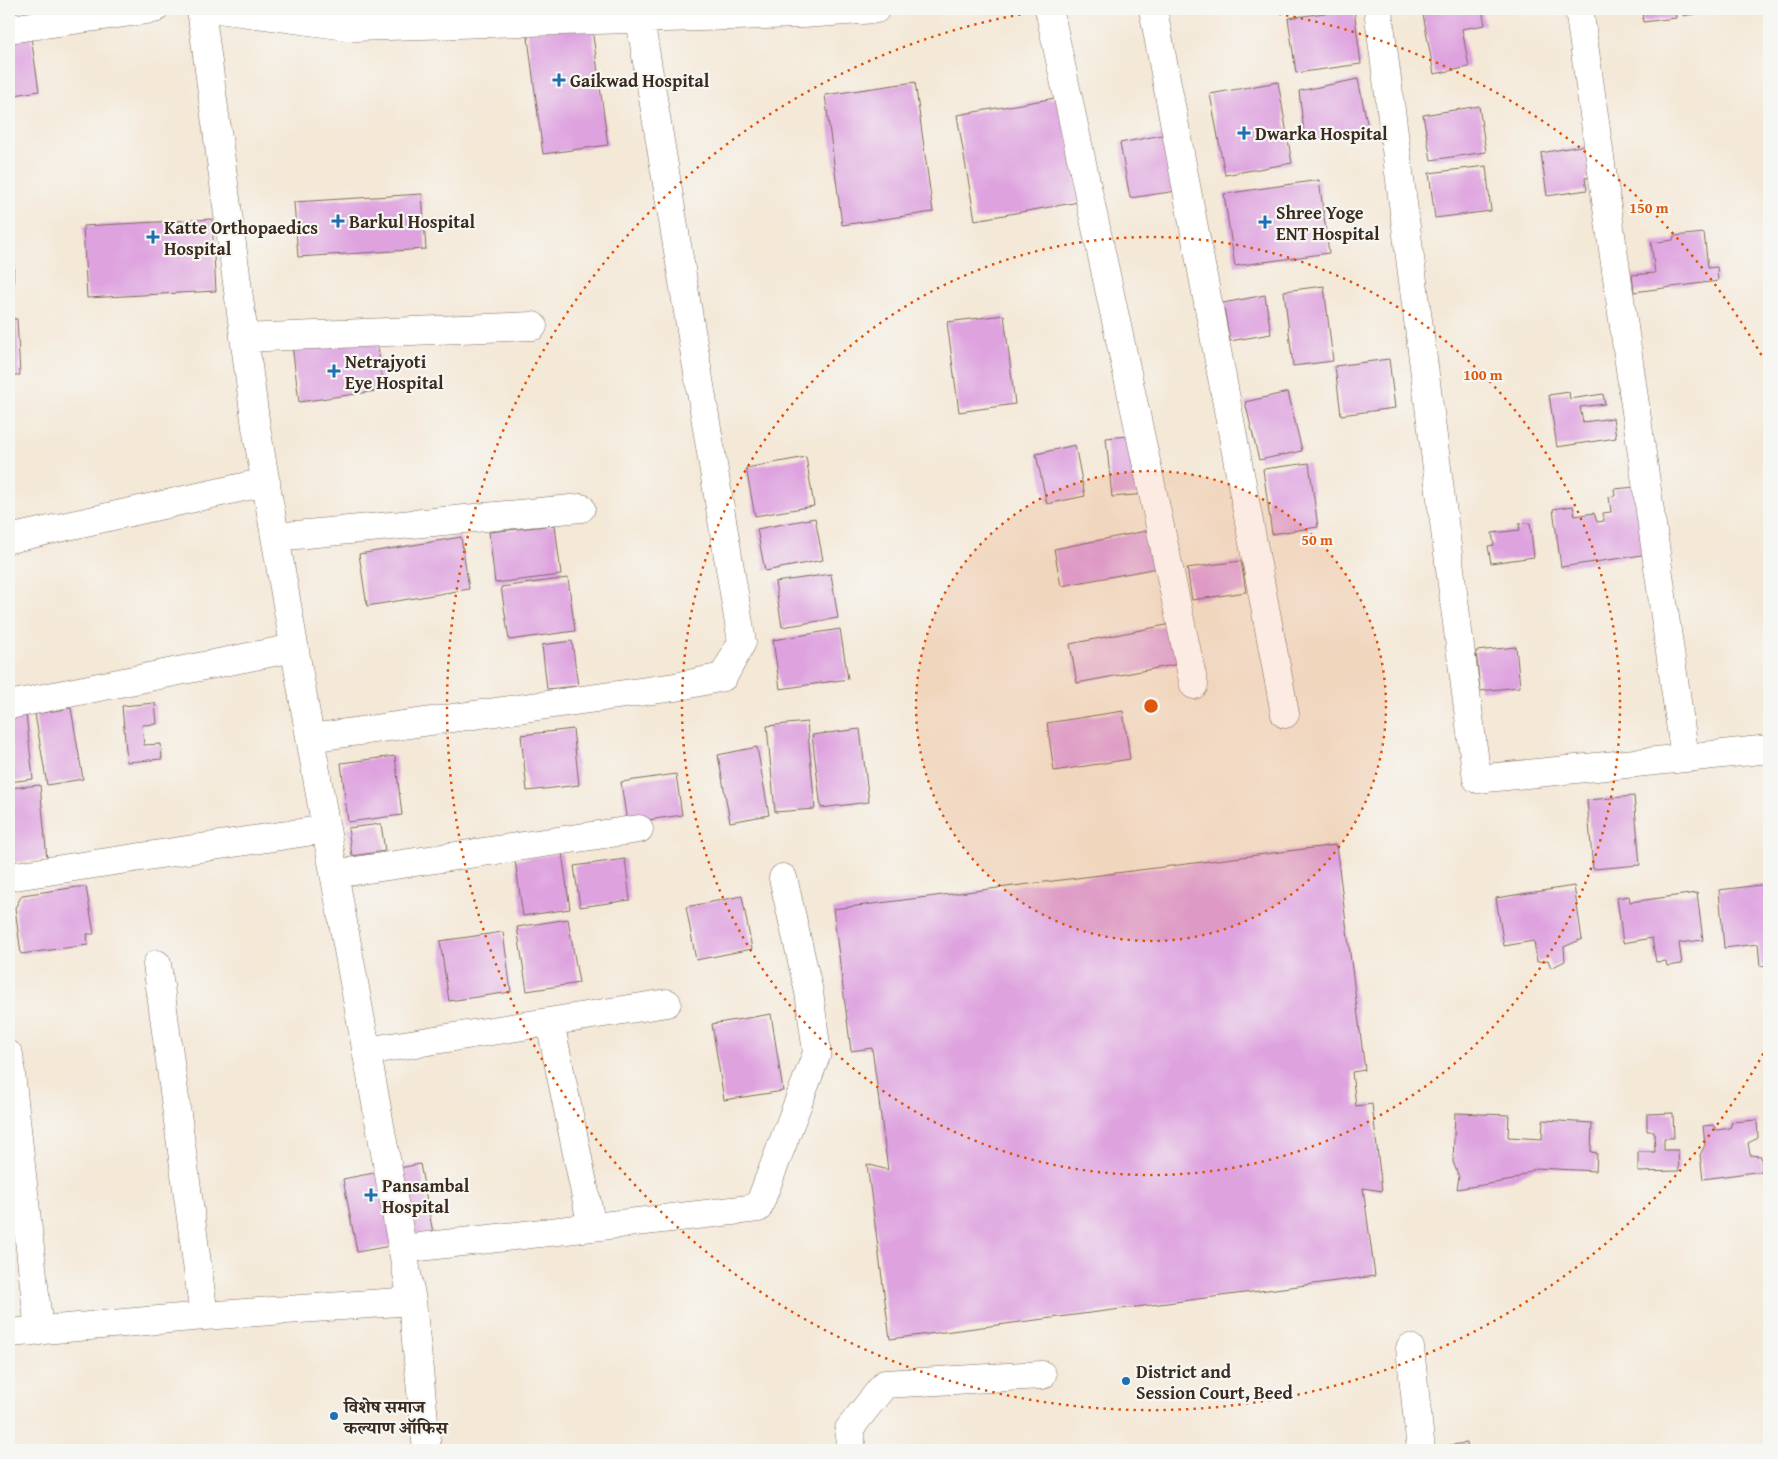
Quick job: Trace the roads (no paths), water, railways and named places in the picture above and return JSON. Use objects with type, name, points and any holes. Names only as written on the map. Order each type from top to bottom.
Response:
[{"type":"street","points":[[9,29],[154,9]]},
{"type":"street","points":[[201,9],[244,338],[266,482],[334,874],[412,1301],[427,1450]]},
{"type":"street","points":[[218,9],[354,18],[876,9]]},
{"type":"street","points":[[1049,9],[1194,686]]},
{"type":"street","points":[[1153,9],[1285,714]]},
{"type":"street","points":[[1378,9],[1477,780],[1769,749]]},
{"type":"street","points":[[1579,9],[1685,758]]},
{"type":"street","points":[[310,738],[675,687],[723,677],[742,642],[640,14]]},
{"type":"street","points":[[244,338],[533,326]]},
{"type":"street","points":[[9,539],[266,482]]},
{"type":"street","points":[[275,537],[582,508]]},
{"type":"street","points":[[9,705],[294,648]]},
{"type":"street","points":[[9,878],[326,829]]},
{"type":"street","points":[[334,874],[639,829]]},
{"type":"street","points":[[402,1248],[758,1208],[817,1053],[809,992],[783,878]]},
{"type":"street","points":[[157,964],[204,1316]]},
{"type":"street","points":[[366,1051],[667,1003]]},
{"type":"street","points":[[550,1022],[592,1227]]},
{"type":"street","points":[[9,1055],[39,1331]]},
{"type":"street","points":[[9,1334],[204,1316],[412,1301]]},
{"type":"street","points":[[1410,1348],[1421,1450]]},
{"type":"street","points":[[852,1450],[849,1429],[885,1384],[1042,1375]]},
{"type":"place","name":"Gaikwad Hospital","points":[[559,80]]},
{"type":"place","name":"Dwarka Hospital","points":[[1244,133]]},
{"type":"place","name":"Barkul Hospital","points":[[338,221]]},
{"type":"place","name":"Shree Yoge ENT Hospital","points":[[1265,222]]},
{"type":"place","name":"Katte Orthopaedics Hospital","points":[[153,237]]},
{"type":"place","name":"Netrajyoti Eye Hospital","points":[[334,371]]},
{"type":"place","name":"Pansambal Hospital","points":[[371,1195]]},
{"type":"place","name":"District and Session Court, Beed","points":[[1126,1381]]},
{"type":"place","name":"विशेष समाज कल्याण ऑफिस","points":[[334,1416]]}]
